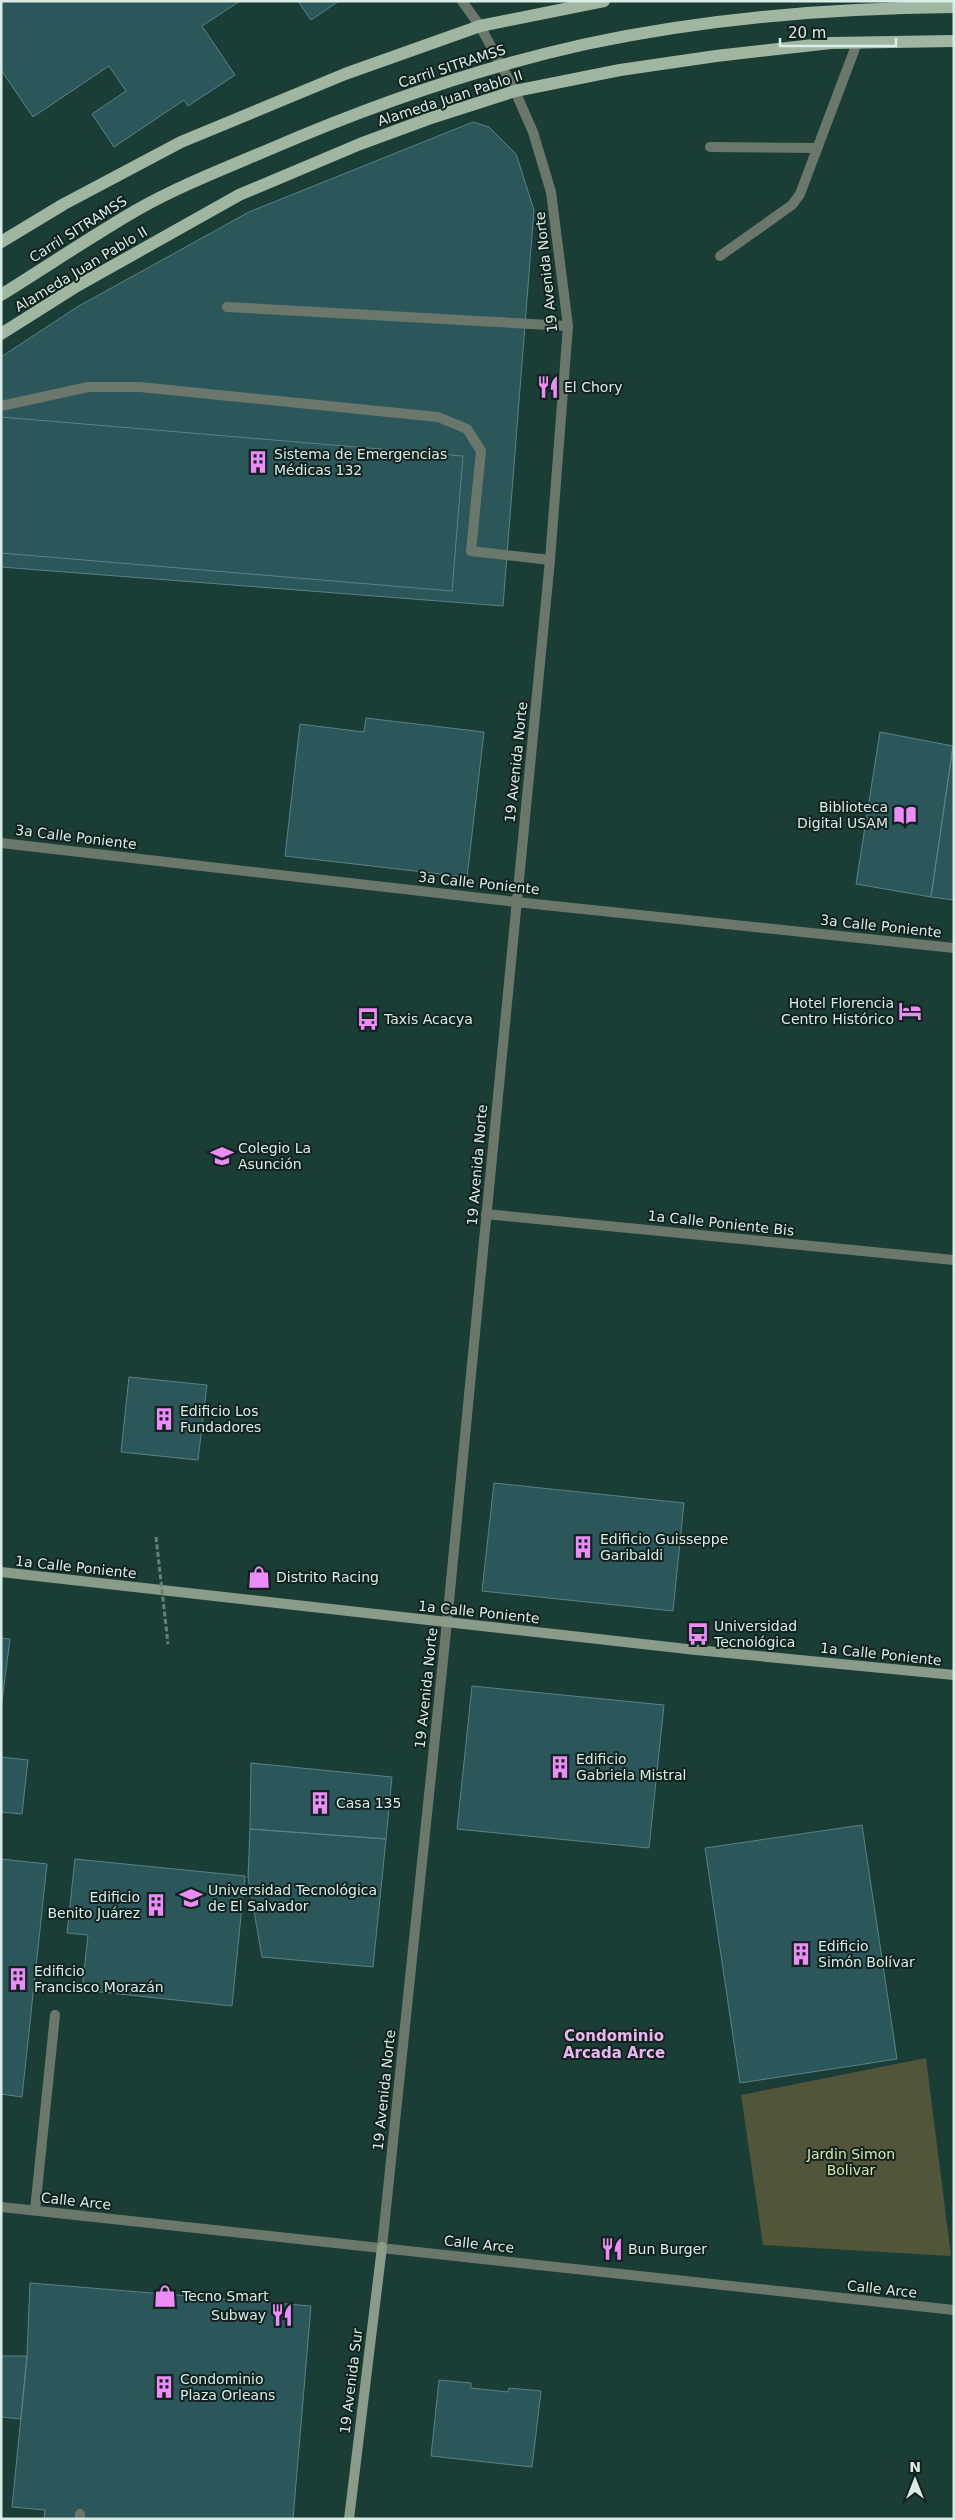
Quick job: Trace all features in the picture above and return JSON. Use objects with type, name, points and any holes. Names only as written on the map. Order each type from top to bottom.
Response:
[{"type":"main road","points":[[1,242],[64,204],[182,142],[344,74],[480,26],[604,1]]},
{"type":"main road","name":"Carril SITRAMSS","points":[[1,295],[136,211],[197,180],[326,125],[501,65],[587,44],[679,28],[896,8],[954,7]]},
{"type":"main road","name":"Alameda Juan Pablo II","points":[[1,334],[77,286],[239,195],[360,144],[428,119],[515,92],[563,80],[687,60],[831,43],[954,41]]},
{"type":"main road","name":"1a Calle Poniente","points":[[1,1572],[696,1650],[954,1675]]},
{"type":"main road","name":"19 Avenida Sur","points":[[349,2519],[382,2247]]},
{"type":"street","name":"19 Avenida Norte","points":[[382,2247],[447,1622],[550,560],[568,326],[552,192],[533,132],[515,92],[480,26],[462,1]]},
{"type":"street","points":[[720,256],[792,205],[800,194],[857,43]]},
{"type":"street","points":[[710,147],[817,148]]},
{"type":"street","points":[[227,307],[568,326]]},
{"type":"street","points":[[1,406],[88,386],[140,387],[438,417],[467,429],[481,451],[471,551],[550,560]]},
{"type":"street","name":"3a Calle Poniente","points":[[1,843],[516,902],[954,948]]},
{"type":"street","name":"1a Calle Poniente Bis","points":[[486,1214],[954,1260]]},
{"type":"street","points":[[35,2210],[55,2015]]},
{"type":"street","name":"Calle Arce","points":[[1,2206],[954,2310]]},
{"type":"path","points":[[156,1537],[168,1644]]},
{"type":"green space","name":"Jardin Simon Bolivar","points":[[926,2058],[951,2256],[763,2245],[741,2095]]},
{"type":"building","points":[[1,1],[240,1],[202,26],[235,75],[188,106],[184,100],[114,147],[92,114],[126,91],[109,66],[33,117],[1,70]]},
{"type":"building","points":[[298,1],[339,1],[311,20]]},
{"type":"building","name":"Sistema de Emergencias Médicas 132","points":[[473,122],[489,127],[516,154],[534,210],[503,606],[1,567],[1,357],[77,307],[249,212]]},
{"type":"building","points":[[1,417],[463,456],[452,591],[1,553]]},
{"type":"building","points":[[366,718],[484,732],[467,877],[285,856],[300,724],[364,732]]},
{"type":"building","name":"Biblioteca Digital USAM","points":[[880,732],[953,746],[931,897],[856,884]]},
{"type":"building","points":[[954,746],[954,900],[931,897]]},
{"type":"building","name":"Edificio Los Fundadores","points":[[129,1377],[207,1385],[198,1460],[121,1452]]},
{"type":"building","name":"Edificio Guisseppe Garibaldi","points":[[494,1483],[684,1503],[673,1611],[482,1591]]},
{"type":"building","points":[[1,1638],[10,1639],[1,1709]]},
{"type":"building","name":"Edificio Gabriela Mistral","points":[[472,1686],[664,1705],[649,1848],[457,1829]]},
{"type":"building","points":[[1,1757],[28,1760],[22,1814],[1,1812]]},
{"type":"building","name":"Casa 135","points":[[251,1763],[392,1777],[386,1839],[250,1829]]},
{"type":"building","name":"Edificio Simón Bolívar","points":[[862,1825],[897,2059],[740,2083],[705,1848]]},
{"type":"building","points":[[250,1829],[386,1839],[373,1967],[262,1957],[248,1877]]},
{"type":"building","name":"Edificio Francisco Morazán","points":[[1,1859],[47,1864],[22,2097],[1,2094]]},
{"type":"building","name":"Edificio Benito Juárez","points":[[75,1859],[245,1876],[232,2006],[82,1990],[88,1935],[67,1933]]},
{"type":"building","name":"Condominio Plaza Orleans","points":[[30,2283],[311,2306],[293,2519],[44,2519],[45,2510],[12,2507],[27,2356]]},
{"type":"building","points":[[1,2356],[27,2356],[21,2419],[1,2417]]},
{"type":"building","points":[[439,2380],[471,2383],[471,2388],[508,2392],[509,2388],[541,2391],[532,2467],[431,2456]]},
{"type":"place","name":"El Chory","points":[[548,387]]},
{"type":"place","name":"Sistema de Emergencias Médicas 132","points":[[258,462]]},
{"type":"place","name":"Biblioteca Digital USAM","points":[[905,815]]},
{"type":"place","name":"Hotel Florencia Centro Histórico","points":[[910,1011]]},
{"type":"place","name":"Taxis Acacya","points":[[368,1019]]},
{"type":"place","name":"Colegio La Asunción","points":[[222,1156]]},
{"type":"place","name":"Edificio Los Fundadores","points":[[164,1419]]},
{"type":"place","name":"Edificio Guisseppe Garibaldi","points":[[583,1547]]},
{"type":"place","name":"Distrito Racing","points":[[259,1577]]},
{"type":"place","name":"Universidad Tecnológica","points":[[698,1634]]},
{"type":"place","name":"Edificio Gabriela Mistral","points":[[560,1767]]},
{"type":"place","name":"Casa 135","points":[[320,1803]]},
{"type":"place","name":"Universidad Tecnológica de El Salvador","points":[[191,1898]]},
{"type":"place","name":"Edificio Benito Juárez","points":[[156,1905]]},
{"type":"place","name":"Edificio Simón Bolívar","points":[[801,1954]]},
{"type":"place","name":"Edificio Francisco Morazán","points":[[18,1979]]},
{"type":"place","name":"Bun Burger","points":[[612,2249]]},
{"type":"place","name":"Tecno Smart","points":[[165,2296]]},
{"type":"place","name":"Subway","points":[[282,2315]]},
{"type":"place","name":"Condominio Plaza Orleans","points":[[164,2387]]},
{"type":"district","name":"Condominio Arcada Arce","points":[[614,2044]]}]
